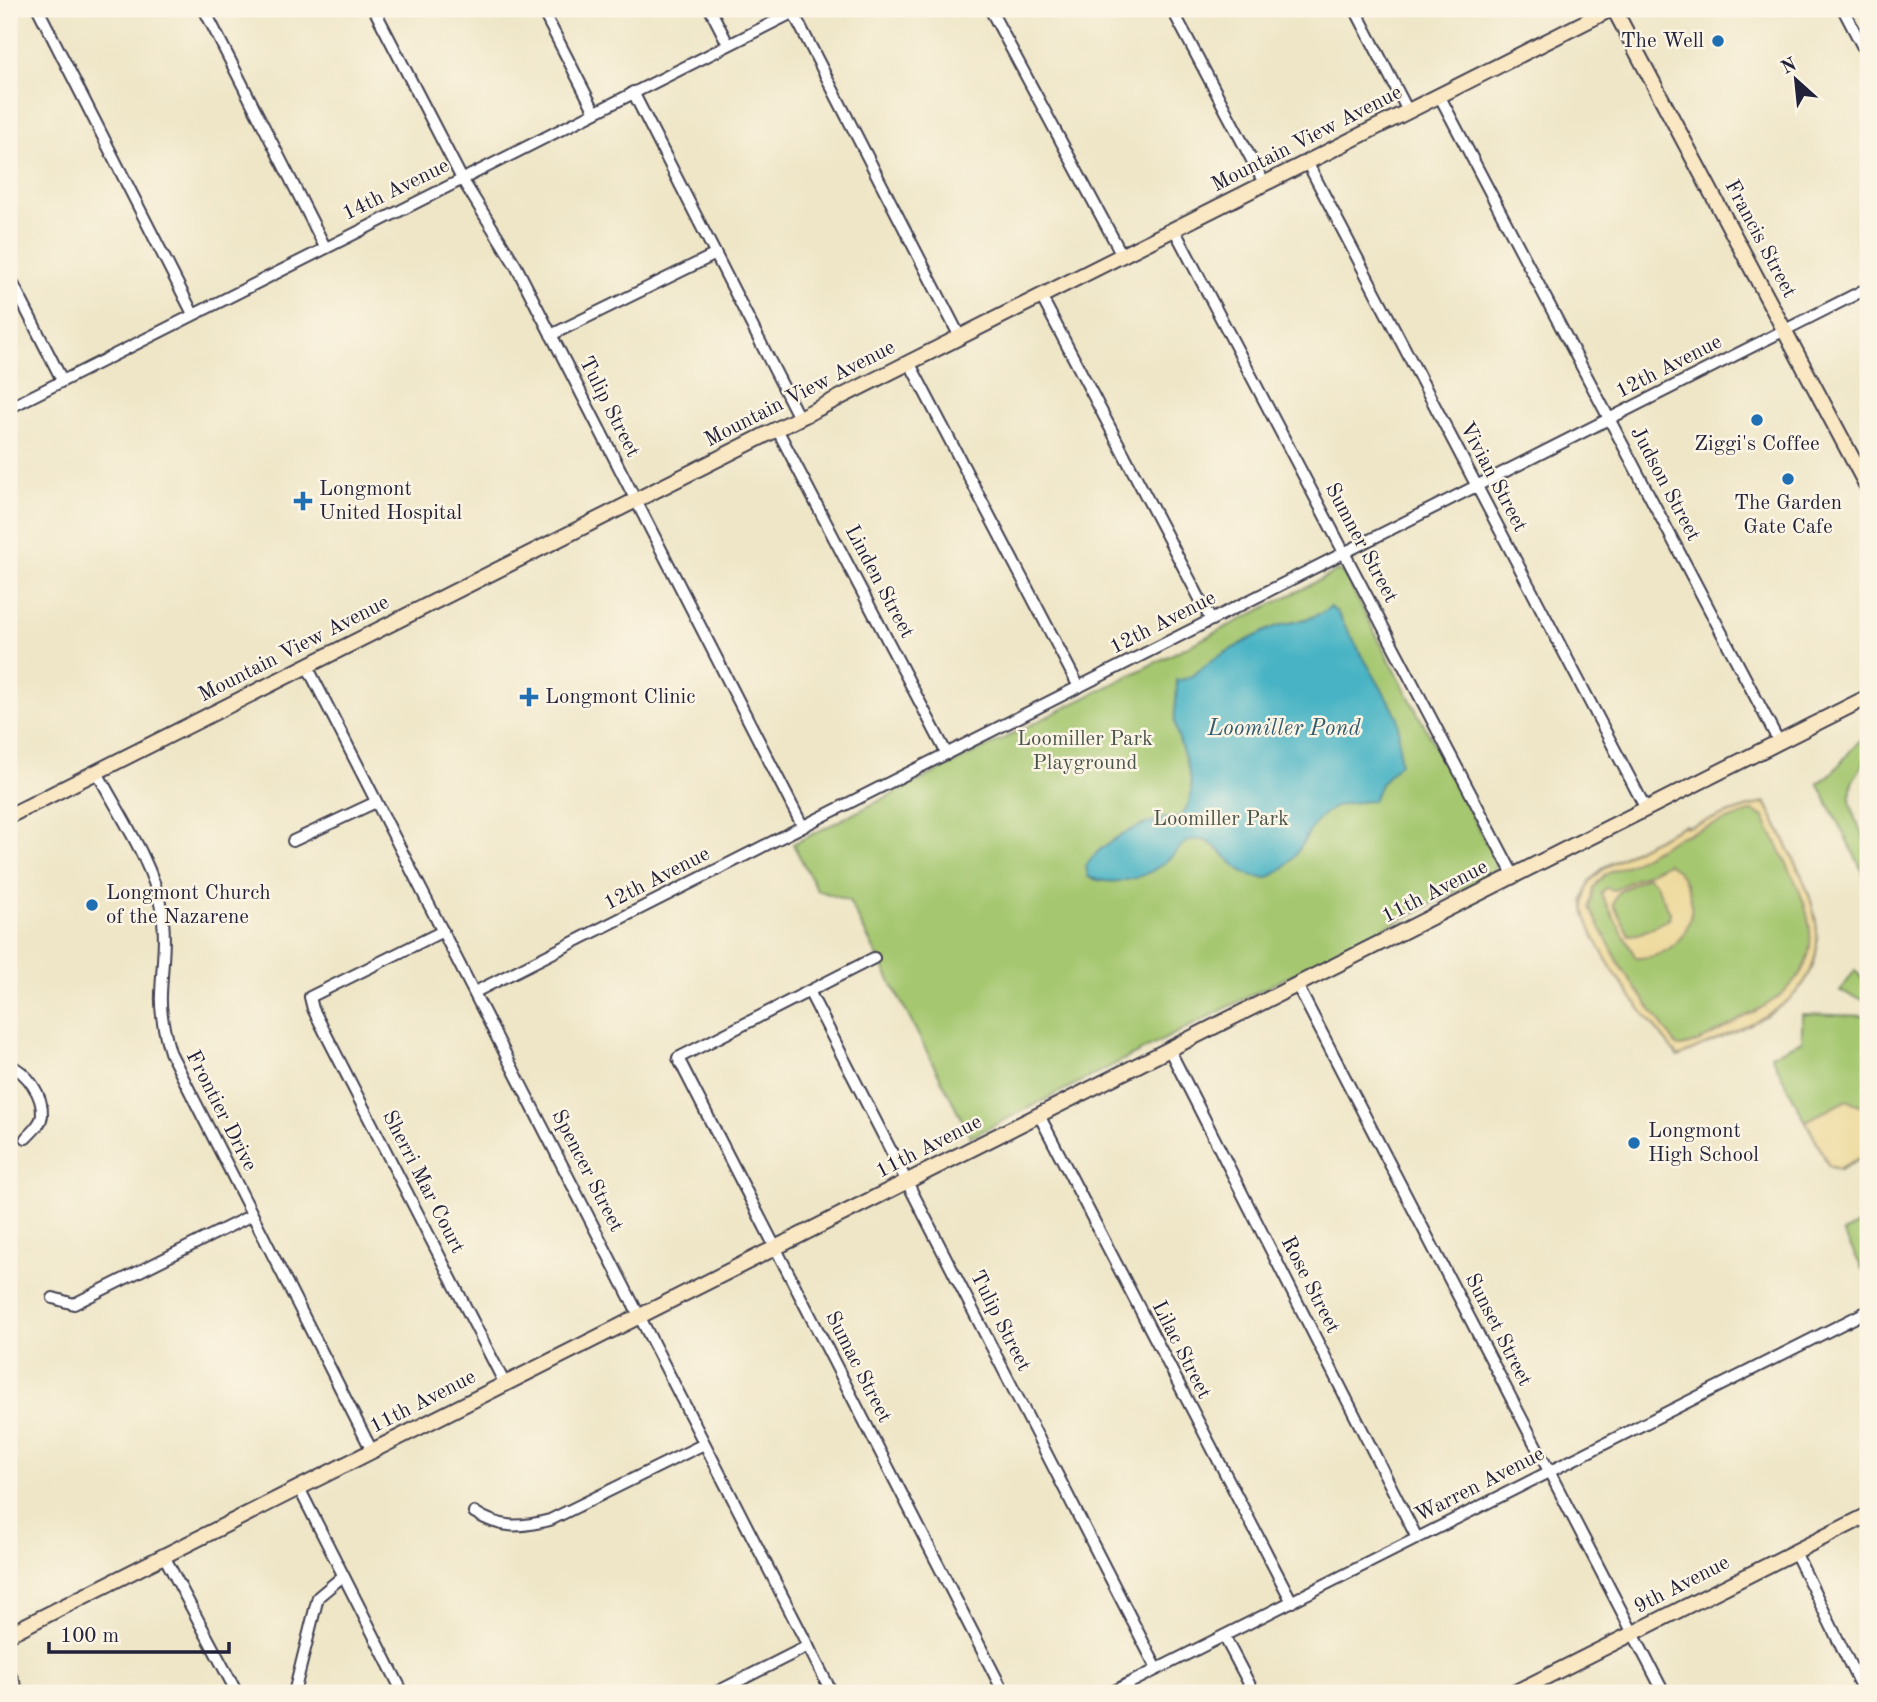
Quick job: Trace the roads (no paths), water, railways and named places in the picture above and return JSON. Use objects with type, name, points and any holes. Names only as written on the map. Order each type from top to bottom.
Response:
[{"type":"street","points":[[38,9],[193,314]]},
{"type":"street","points":[[204,9],[325,247]]},
{"type":"street","name":"Tulip Street","points":[[374,9],[462,179],[516,266],[803,827]]},
{"type":"street","points":[[542,9],[595,112]]},
{"type":"street","points":[[710,9],[729,44]]},
{"type":"street","points":[[990,9],[1122,255]]},
{"type":"street","points":[[1172,9],[1264,183]]},
{"type":"street","points":[[1355,9],[1408,111]]},
{"type":"street","name":"Mountain View Avenue","points":[[9,816],[1613,9]]},
{"type":"street","name":"Francis Street","points":[[1613,9],[1868,488]]},
{"type":"street","points":[[1843,9],[1868,57]]},
{"type":"street","points":[[797,10],[960,337]]},
{"type":"street","name":"14th Avenue","points":[[9,408],[797,10]]},
{"type":"street","points":[[633,92],[799,418]]},
{"type":"street","name":"Judson Street","points":[[1439,95],[1779,742]]},
{"type":"street","name":"Vivian Street","points":[[1307,162],[1646,809]]},
{"type":"street","name":"Sumner Street","points":[[1174,229],[1514,876]]},
{"type":"street","points":[[551,335],[716,254]]},
{"type":"street","points":[[9,276],[62,380]]},
{"type":"street","name":"12th Avenue","points":[[475,992],[1868,288]]},
{"type":"street","points":[[1041,296],[1211,620]]},
{"type":"street","points":[[909,362],[1079,687]]},
{"type":"street","name":"Linden Street","points":[[777,429],[947,754]]},
{"type":"street","name":"Spencer Street","points":[[307,666],[832,1693]]},
{"type":"street","name":"11th Avenue","points":[[9,1634],[1868,697]]},
{"type":"street","name":"Frontier Drive","points":[[97,772],[152,879],[162,907],[162,1026],[170,1052],[372,1451]]},
{"type":"street","points":[[293,841],[376,802]]},
{"type":"street","name":"Sherri Mar Court","points":[[443,931],[310,997],[313,1009],[505,1384]]},
{"type":"street","points":[[809,991],[874,958]]},
{"type":"street","name":"Sunset Street","points":[[1297,985],[1664,1693]]},
{"type":"street","name":"Tulip Street","points":[[809,991],[1157,1670]]},
{"type":"street","name":"Sumac Street","points":[[809,991],[678,1058],[1004,1693]]},
{"type":"street","name":"Rose Street","points":[[1169,1049],[1417,1538]]},
{"type":"street","points":[[9,1065],[27,1077],[34,1088],[42,1114],[38,1126],[26,1138]]},
{"type":"street","name":"Lilac Street","points":[[1039,1115],[1292,1602]]},
{"type":"street","points":[[53,1298],[74,1304],[252,1215]]},
{"type":"street","name":"Warren Avenue","points":[[1110,1693],[1868,1311]]},
{"type":"street","points":[[474,1512],[495,1525],[529,1525],[550,1520],[704,1444]]},
{"type":"street","points":[[299,1488],[403,1693]]},
{"type":"street","name":"9th Avenue","points":[[1514,1693],[1868,1515]]},
{"type":"street","points":[[1795,1552],[1864,1693]]},
{"type":"street","points":[[164,1556],[236,1693]]},
{"type":"street","points":[[294,1693],[318,1597],[343,1576]]},
{"type":"street","points":[[1224,1636],[1254,1693]]},
{"type":"street","points":[[715,1693],[808,1646]]},
{"type":"street","points":[[9,1678],[17,1693]]},
{"type":"water","name":"Loomiller Pond","points":[[1330,607],[1337,612],[1398,717],[1400,763],[1379,786],[1373,801],[1345,804],[1330,810],[1314,826],[1289,863],[1267,878],[1244,872],[1212,844],[1193,840],[1184,844],[1163,864],[1133,879],[1111,881],[1088,877],[1086,866],[1102,848],[1141,826],[1167,818],[1178,818],[1186,808],[1191,785],[1175,724],[1176,680],[1187,678],[1217,657],[1263,632],[1317,615]]},
{"type":"place","name":"The Well","points":[[1718,41]]},
{"type":"place","name":"Ziggi's Coffee","points":[[1757,420]]},
{"type":"place","name":"The Garden Gate Cafe","points":[[1788,479]]},
{"type":"place","name":"Longmont United Hospital","points":[[303,501]]},
{"type":"place","name":"Longmont Clinic","points":[[529,697]]},
{"type":"place","name":"Longmont Church of the Nazarene","points":[[92,905]]},
{"type":"place","name":"Longmont High School","points":[[1634,1143]]},
{"type":"park label","name":"Loomiller Park Playground","points":[[1085,751]]},
{"type":"park label","name":"Loomiller Park","points":[[1221,819]]}]
